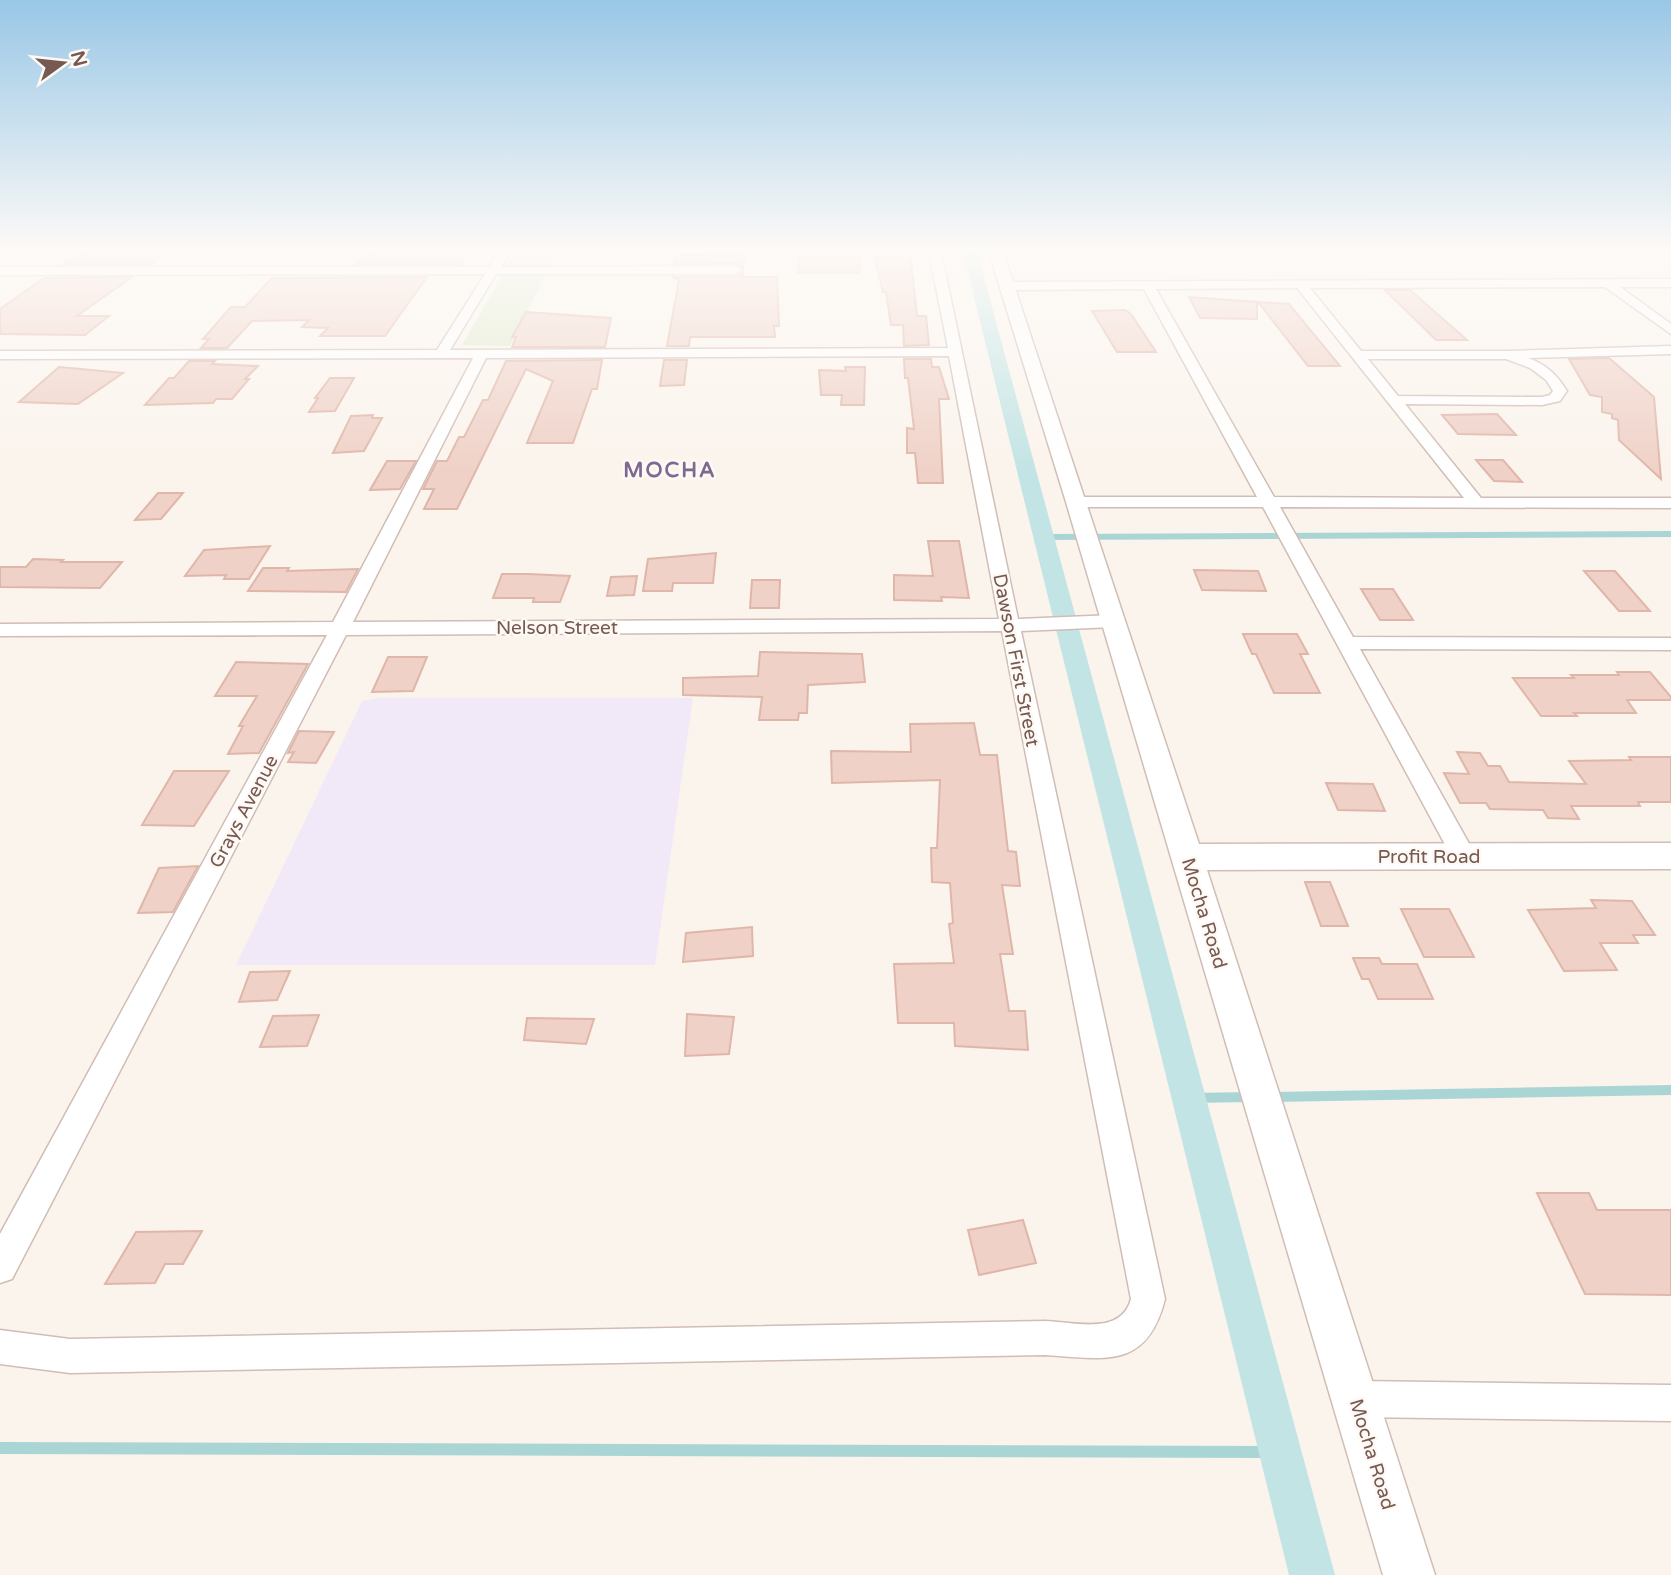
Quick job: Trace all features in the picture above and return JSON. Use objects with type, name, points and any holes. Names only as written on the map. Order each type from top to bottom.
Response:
[{"type":"street","points":[[442,352],[458,326]]},
{"type":"street","name":"Dawson First Street","points":[[0,1347],[70,1356],[1031,1338],[1121,1340],[1140,1326],[1146,1315],[1148,1299],[1099,1068],[951,326]]},
{"type":"street","name":"Mocha Road","points":[[1021,326],[1077,502],[1103,621],[1188,857],[1409,1575]]},
{"type":"street","points":[[1171,326],[1464,856]]},
{"type":"street","points":[[1334,326],[1477,503]]},
{"type":"street","points":[[1358,355],[1508,355],[1525,352],[1671,350]]},
{"type":"street","points":[[0,355],[956,352]]},
{"type":"street","name":"Grays Avenue","points":[[0,1267],[340,628],[482,353]]},
{"type":"street","points":[[1394,400],[1542,401],[1555,398],[1560,391],[1551,377],[1535,365],[1508,355]]},
{"type":"street","points":[[1077,502],[1671,503]]},
{"type":"street","name":"Nelson Street","points":[[0,630],[1038,625],[1103,621]]},
{"type":"street","points":[[1347,643],[1671,644]]},
{"type":"street","name":"Profit Road","points":[[1188,857],[1671,856]]},
{"type":"street","points":[[1356,1399],[1671,1403]]},
{"type":"shaded area","points":[[378,698],[693,698],[655,965],[236,965],[362,701]]},
{"type":"green space","points":[[473,326],[520,326],[510,346],[462,345]]},
{"type":"building","points":[[0,326],[97,326],[85,335],[0,334]]},
{"type":"building","points":[[215,326],[248,326],[227,348],[201,348],[209,339],[203,339]]},
{"type":"building","points":[[392,326],[385,336],[320,336],[328,328],[302,327]]},
{"type":"building","points":[[518,326],[609,326],[605,347],[512,347],[516,337],[512,337]]},
{"type":"building","points":[[671,326],[779,326],[774,326],[775,337],[690,337],[689,346],[667,346]]},
{"type":"building","points":[[903,326],[927,326],[929,345],[904,346]]},
{"type":"building","points":[[1101,326],[1139,326],[1156,352],[1117,352]]},
{"type":"building","points":[[1276,326],[1307,326],[1340,366],[1308,366]]},
{"type":"building","points":[[1421,326],[1450,326],[1467,340],[1436,340]]},
{"type":"building","points":[[1609,358],[1654,397],[1661,479],[1619,440],[1618,420],[1612,418],[1612,414],[1602,412],[1602,397],[1590,395],[1569,359]]},
{"type":"building","points":[[904,359],[931,359],[932,367],[939,367],[949,399],[939,399],[943,483],[918,483],[915,453],[907,453],[907,428],[914,429]]},
{"type":"building","points":[[602,360],[597,389],[592,389],[573,443],[527,443],[553,381],[526,369],[457,509],[424,509],[434,489],[423,489],[437,461],[447,461],[459,437],[464,437],[483,400],[488,400],[506,361]]},
{"type":"building","points":[[664,360],[687,360],[684,385],[660,386]]},
{"type":"building","points":[[189,361],[258,366],[245,379],[249,379],[232,399],[216,399],[213,403],[145,405],[169,378],[174,378]]},
{"type":"building","points":[[59,367],[123,373],[78,404],[19,402]]},
{"type":"building","points":[[845,367],[865,367],[864,405],[841,405],[842,395],[821,395],[819,370],[846,371]]},
{"type":"building","points":[[330,378],[354,378],[335,411],[309,412],[318,398],[315,398]]},
{"type":"building","points":[[1497,414],[1516,435],[1458,434],[1442,415]]},
{"type":"building","points":[[373,415],[372,418],[382,418],[364,451],[333,453],[351,416]]},
{"type":"building","points":[[1476,460],[1503,460],[1522,482],[1494,481]]},
{"type":"building","points":[[387,461],[416,461],[400,489],[370,490]]},
{"type":"building","points":[[158,493],[183,493],[161,519],[135,520]]},
{"type":"building","points":[[928,541],[959,541],[969,598],[941,597],[942,601],[894,600],[894,575],[933,576]]},
{"type":"building","points":[[270,546],[249,579],[224,579],[226,575],[185,576],[204,550]]},
{"type":"building","points":[[716,553],[713,583],[673,583],[672,591],[643,591],[648,559]]},
{"type":"building","points":[[33,559],[122,562],[100,588],[0,587],[0,567],[26,567]]},
{"type":"building","points":[[263,568],[289,568],[287,571],[358,569],[346,592],[248,591]]},
{"type":"building","points":[[1194,570],[1258,571],[1266,591],[1202,590]]},
{"type":"building","points":[[1584,571],[1615,571],[1650,611],[1619,611]]},
{"type":"building","points":[[502,574],[570,576],[560,602],[533,602],[534,598],[493,598]]},
{"type":"building","points":[[637,576],[634,595],[607,596],[611,577]]},
{"type":"building","points":[[752,580],[780,580],[779,608],[750,608]]},
{"type":"building","points":[[1361,589],[1393,589],[1413,620],[1380,620]]},
{"type":"building","points":[[1243,634],[1297,634],[1308,654],[1300,654],[1320,693],[1274,693],[1256,654],[1252,654]]},
{"type":"building","points":[[760,652],[862,654],[865,682],[808,685],[807,713],[799,713],[798,720],[759,720],[762,697],[683,695],[683,678],[758,676]]},
{"type":"building","points":[[388,657],[427,657],[413,691],[372,692]]},
{"type":"building","points":[[236,662],[308,664],[259,753],[228,754],[243,726],[239,726],[257,696],[215,696]]},
{"type":"building","points":[[1617,672],[1650,672],[1671,700],[1627,700],[1636,713],[1541,716],[1513,678],[1619,675]]},
{"type":"building","points":[[974,723],[980,755],[997,755],[1008,851],[1016,852],[1020,886],[1002,885],[1013,954],[1000,954],[1009,1011],[1025,1011],[1028,1050],[955,1046],[954,1023],[898,1023],[894,964],[954,963],[949,924],[953,923],[950,883],[932,882],[931,848],[937,848],[940,780],[832,783],[831,751],[911,752],[910,724]]},
{"type":"building","points":[[299,731],[334,732],[316,763],[288,762],[294,752],[288,753]]},
{"type":"building","points":[[1457,752],[1480,753],[1488,766],[1500,766],[1509,782],[1586,784],[1569,761],[1671,757],[1671,802],[1638,802],[1640,806],[1571,806],[1579,819],[1548,818],[1543,810],[1490,809],[1486,803],[1460,803],[1444,773],[1469,774]]},
{"type":"building","points":[[174,771],[229,771],[194,826],[142,825]]},
{"type":"building","points":[[1326,783],[1373,784],[1385,811],[1338,810]]},
{"type":"building","points":[[198,866],[173,912],[138,913],[159,868]]},
{"type":"building","points":[[1305,882],[1330,882],[1348,926],[1321,926]]},
{"type":"building","points":[[1591,900],[1632,901],[1655,935],[1633,935],[1638,943],[1600,943],[1617,970],[1564,971],[1528,910],[1596,908]]},
{"type":"building","points":[[1401,909],[1449,909],[1474,957],[1424,957]]},
{"type":"building","points":[[752,927],[753,956],[683,962],[686,933]]},
{"type":"building","points":[[1353,958],[1379,958],[1382,964],[1417,964],[1433,999],[1378,999],[1369,979],[1362,979]]},
{"type":"building","points":[[290,971],[277,1000],[239,1002],[250,972]]},
{"type":"building","points":[[687,1014],[734,1017],[729,1054],[685,1056]]},
{"type":"building","points":[[319,1015],[307,1046],[260,1047],[273,1016]]},
{"type":"building","points":[[527,1018],[594,1019],[586,1044],[524,1040]]},
{"type":"building","points":[[1537,1193],[1589,1193],[1597,1210],[1671,1210],[1671,1295],[1585,1294]]},
{"type":"building","points":[[1023,1220],[1036,1263],[979,1275],[968,1230]]},
{"type":"building","points":[[202,1231],[183,1264],[165,1264],[155,1283],[105,1284],[136,1232]]},
{"type":"waterway","points":[[989,326],[1312,1575]]},
{"type":"waterway","points":[[1045,537],[1671,534]]},
{"type":"waterway","points":[[1272,1097],[1671,1090]]},
{"type":"waterway","points":[[1190,1098],[1252,1097]]},
{"type":"waterway","points":[[0,1448],[1281,1452]]},
{"type":"district","name":"MOCHA","points":[[670,470]]}]
